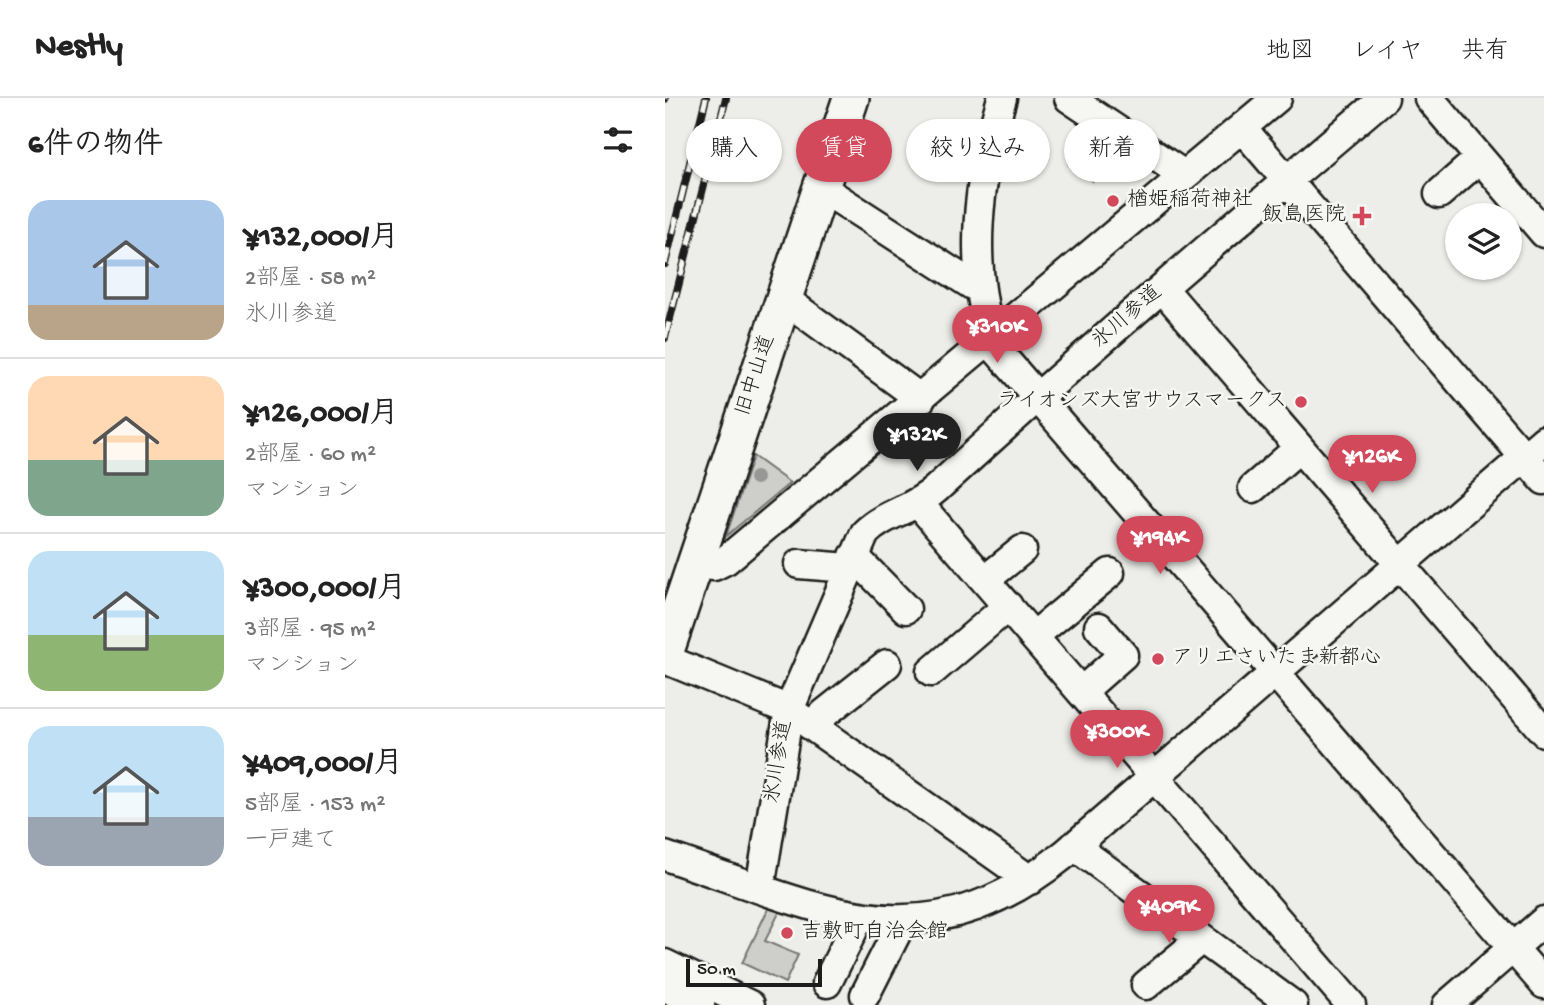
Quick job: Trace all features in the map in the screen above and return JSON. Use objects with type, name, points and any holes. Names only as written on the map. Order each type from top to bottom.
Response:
[{"type":"main road","name":"旧中山道","points":[[665,656],[820,187],[844,100]]},
{"type":"street","points":[[1002,98],[979,197],[980,284],[995,348],[1544,984]]},
{"type":"street","points":[[1069,98],[1184,175]]},
{"type":"street","points":[[694,564],[714,566],[726,560],[1277,98]]},
{"type":"street","name":"氷川参道","points":[[760,888],[800,717],[852,562],[865,533],[875,523],[919,504],[1038,396],[1384,98]]},
{"type":"street","points":[[1429,98],[1544,233]]},
{"type":"street","points":[[1242,128],[1534,448],[1544,480]]},
{"type":"street","points":[[1439,194],[1480,158]]},
{"type":"street","points":[[820,187],[972,285],[980,284]]},
{"type":"street","points":[[1163,289],[1544,732]]},
{"type":"street","points":[[783,298],[921,399]]},
{"type":"street","points":[[1253,488],[1299,447]]},
{"type":"street","points":[[665,856],[859,918],[903,920],[953,914],[990,903],[1030,880],[1074,846],[1534,448]]},
{"type":"street","points":[[919,504],[1351,1005]]},
{"type":"street","points":[[985,580],[1022,550]]},
{"type":"street","points":[[799,565],[852,562],[905,609]]},
{"type":"street","points":[[1034,636],[1110,573]]},
{"type":"street","points":[[931,672],[1008,606]]},
{"type":"street","points":[[1081,692],[1123,655],[1099,627]]},
{"type":"street","points":[[665,656],[800,717],[1030,880]]},
{"type":"street","points":[[800,717],[887,664]]},
{"type":"street","points":[[1074,846],[1293,1005]]},
{"type":"street","points":[[827,983],[859,918]]},
{"type":"street","points":[[865,995],[903,920]]},
{"type":"street","points":[[1447,1005],[1544,921]]},
{"type":"street","points":[[1146,985],[1202,939]]},
{"type":"street","points":[[665,964],[750,1005]]},
{"type":"street","points":[[665,988],[700,1005]]},
{"type":"shaded area","points":[[753,456],[790,483],[726,536]]},
{"type":"shaded area","points":[[770,905],[780,911],[765,941],[798,955],[785,983],[742,963]]},
{"type":"railway","points":[[665,264],[706,98]]},
{"type":"railway","points":[[665,338],[726,98]]},
{"type":"place","name":"楢姫稲荷神社","points":[[1113,201]]},
{"type":"place","name":"飯島医院","points":[[1362,216]]},
{"type":"place","name":"ライオンズ大宮サウスマークス","points":[[1301,402]]},
{"type":"place","name":"アリエさいたま新都心","points":[[1158,659]]},
{"type":"place","name":"吉敷町自治会館","points":[[787,933]]}]
